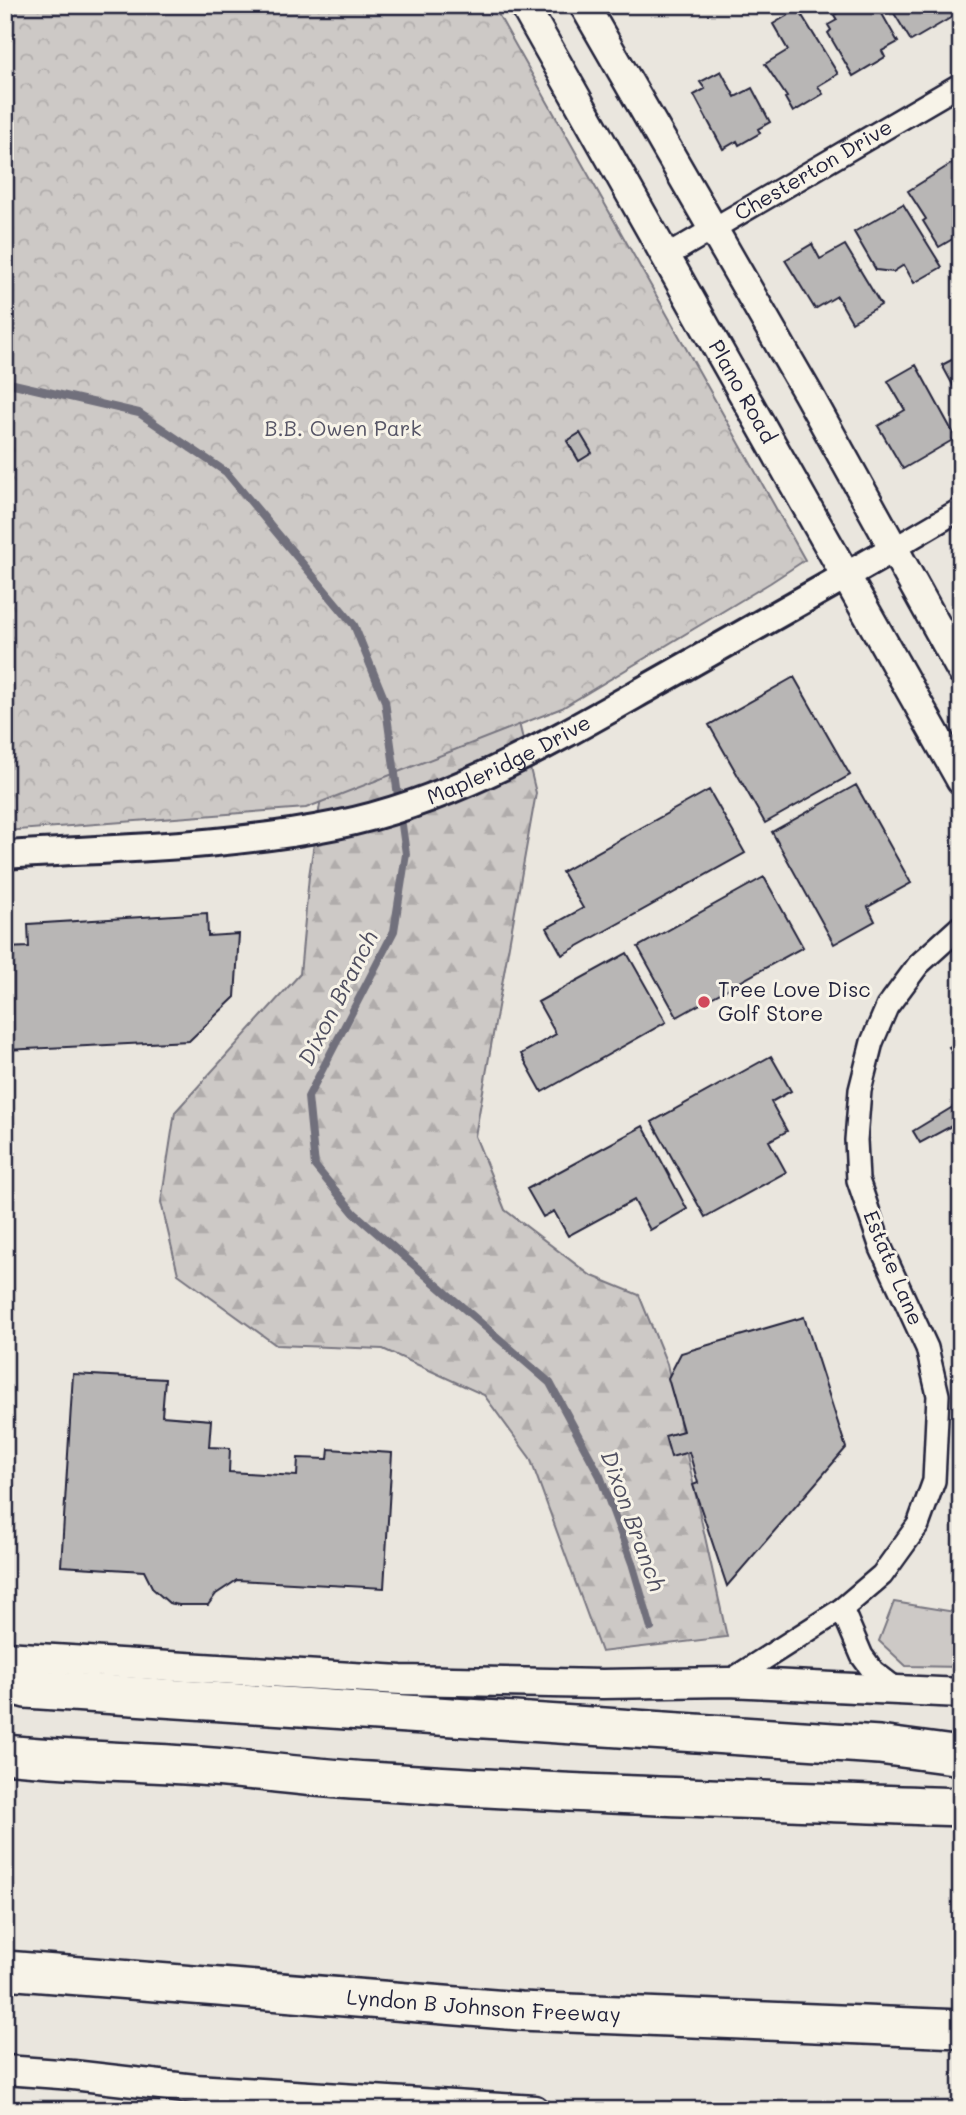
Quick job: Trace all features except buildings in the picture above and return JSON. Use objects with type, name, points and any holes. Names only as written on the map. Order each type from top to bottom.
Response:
[{"type":"highway","points":[[5,1683],[26,1689],[879,1745],[961,1756]]},
{"type":"highway","points":[[5,1754],[214,1767],[366,1781],[557,1792],[961,1807]]},
{"type":"highway","name":"Lyndon B Johnson Freeway","points":[[5,1970],[520,2011],[961,2029]]},
{"type":"main road","name":"Plano Road","points":[[524,5],[961,780]]},
{"type":"main road","points":[[584,5],[961,670]]},
{"type":"main road","points":[[5,1656],[401,1679],[603,1684],[728,1682],[961,1693]]},
{"type":"main road","points":[[5,2070],[195,2089],[535,2110]]},
{"type":"street","name":"Chesterton Drive","points":[[665,257],[961,84]]},
{"type":"street","name":"Mapleridge Drive","points":[[5,855],[262,838],[339,825],[468,783],[546,746],[961,509]]},
{"type":"street","name":"Estate Lane","points":[[728,1682],[842,1609],[882,1575],[918,1525],[934,1482],[938,1395],[927,1348],[881,1248],[858,1180],[856,1140],[860,1090],[872,1042],[887,1007],[919,964],[961,926]]},
{"type":"street","points":[[842,1609],[862,1656],[873,1671],[900,1691]]},
{"type":"green space","name":"B.B. Owen Park","points":[[5,5],[493,5],[805,560],[562,708],[306,808],[5,831]]},
{"type":"green space","points":[[5,114],[512,694],[536,793],[475,1136],[505,1210],[590,1275],[639,1295],[667,1364],[727,1637],[601,1652],[530,1458],[484,1395],[383,1349],[276,1345],[178,1274],[161,1202],[175,1112],[300,974],[309,876],[326,765]]},
{"type":"green space","points":[[894,1602],[961,1613],[961,1667],[906,1666],[879,1641]]},
{"type":"waterway","name":"Dixon Branch","points":[[5,382],[139,413],[226,472],[354,625],[385,701],[406,854],[394,931],[308,1097],[315,1166],[354,1213],[550,1383],[600,1476],[632,1563],[651,1628]]},
{"type":"place","name":"Tree Love Disc Golf Store","points":[[704,1002]]}]
